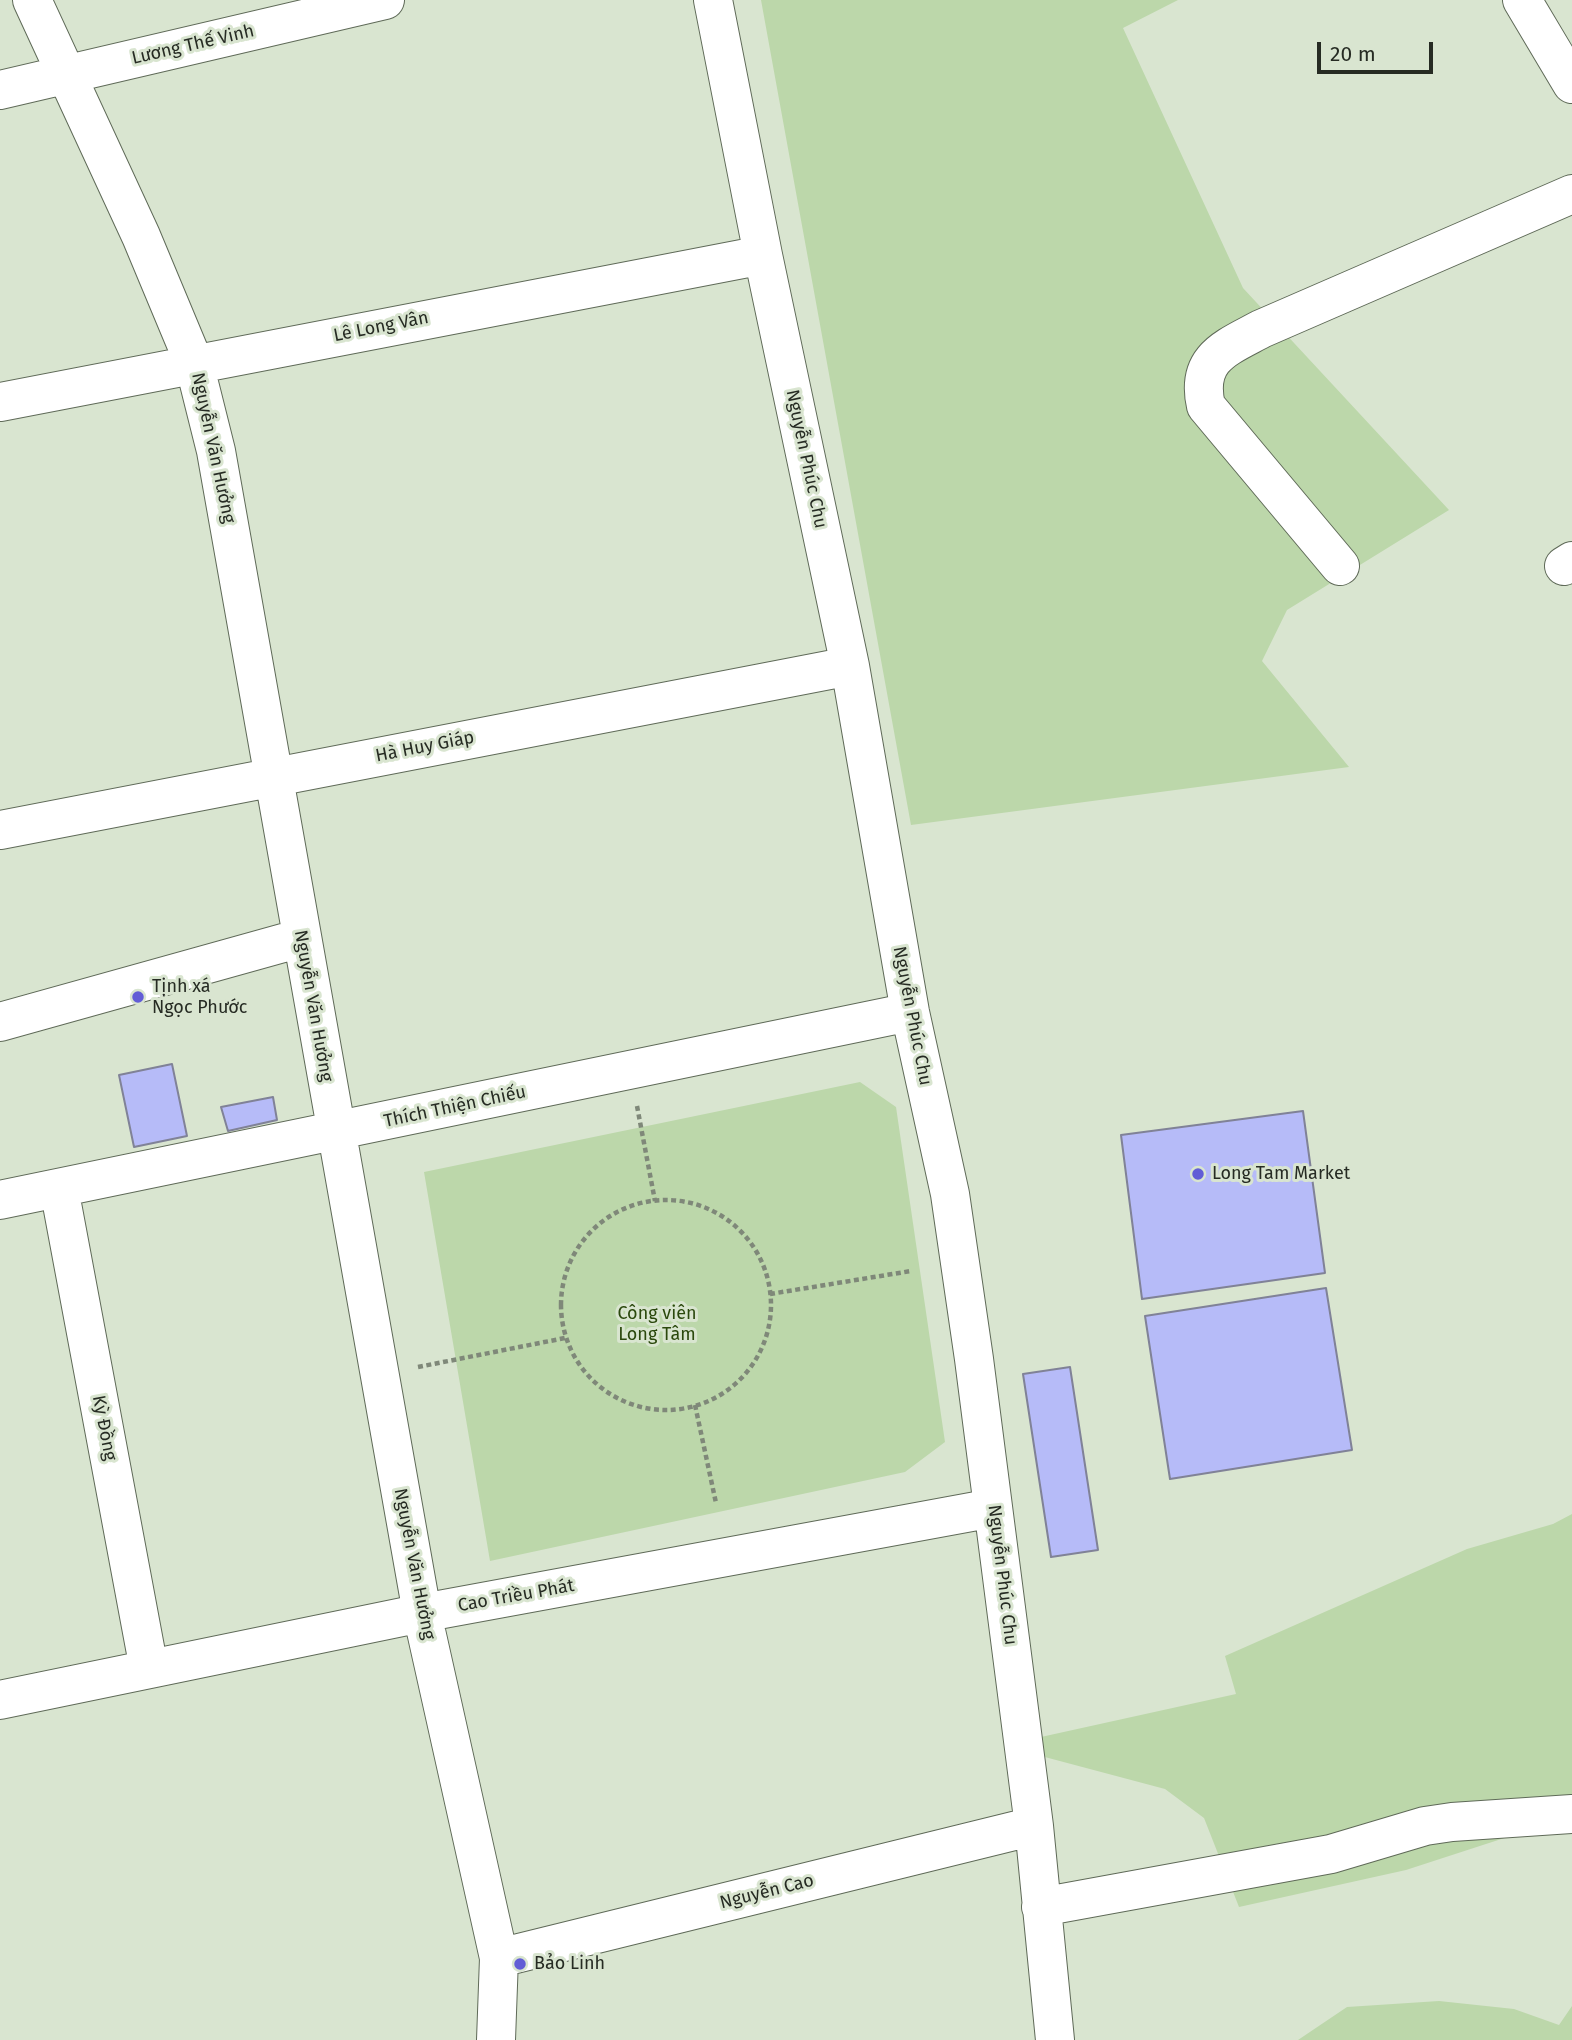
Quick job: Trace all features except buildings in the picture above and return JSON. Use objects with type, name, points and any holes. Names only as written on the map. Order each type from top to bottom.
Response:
[{"type":"street","name":"Nguyễn Văn Hưởng","points":[[32,0],[141,236],[194,363],[223,489],[422,1613],[499,1958],[496,2040]]},
{"type":"street","name":"Lương Thế Vinh","points":[[0,90],[385,0]]},
{"type":"street","name":"Nguyễn Phúc Chu","points":[[713,0],[763,255],[850,666],[909,1012],[950,1194],[1034,1826],[1055,2040]]},
{"type":"street","points":[[1522,0],[1572,84]]},
{"type":"street","points":[[1340,566],[1206,405],[1202,386],[1209,365],[1223,349],[1261,329],[1572,194]]},
{"type":"street","name":"Lê Long Vân","points":[[0,402],[763,255]]},
{"type":"street","name":"Hà Huy Giáp","points":[[0,830],[850,666]]},
{"type":"street","points":[[0,1022],[301,938]]},
{"type":"street","name":"Thích Thiện Chiếu","points":[[0,1200],[909,1012]]},
{"type":"street","name":"Kỳ Đồng","points":[[59,1188],[149,1669]]},
{"type":"street","name":"Cao Triều Phát","points":[[0,1700],[422,1613],[993,1508]]},
{"type":"street","points":[[1041,1907],[1331,1854],[1425,1826],[1572,1814]]},
{"type":"street","name":"Nguyễn Cao","points":[[499,1958],[1034,1826]]},
{"type":"path","points":[[635,1097],[655,1201]]},
{"type":"path","points":[[668,1199],[696,1204],[723,1216],[745,1234],[761,1258],[770,1294],[771,1314],[764,1342],[751,1367],[730,1388],[705,1402],[678,1409],[648,1408],[621,1400],[597,1385],[578,1363],[565,1338],[560,1310],[563,1281],[573,1255],[590,1231],[613,1214],[640,1203],[668,1199]]},
{"type":"path","points":[[770,1294],[911,1271]]},
{"type":"path","points":[[417,1367],[565,1338]]},
{"type":"path","points":[[695,1405],[716,1503]]},
{"type":"green space","points":[[761,0],[1178,0],[1123,28],[1243,288],[1449,510],[1287,610],[1262,661],[1349,767],[911,825]]},
{"type":"green space","name":"Công viên Long Tâm","points":[[860,1082],[896,1107],[945,1442],[905,1472],[490,1561],[424,1172]]},
{"type":"green space","points":[[1572,1514],[1572,1816],[1406,1870],[1239,1907],[1204,1818],[1165,1789],[1041,1756],[1041,1737],[1236,1694],[1225,1656],[1467,1549],[1553,1524]]},
{"type":"green space","points":[[1439,2001],[1514,2009],[1559,2025],[1572,2006],[1572,2040],[1298,2040],[1347,2007]]},
{"type":"place","name":"Tịnh xá Ngọc Phước","points":[[138,997]]},
{"type":"place","name":"Long Tam Market","points":[[1198,1174]]},
{"type":"place","name":"Bảo Linh","points":[[520,1964]]}]
